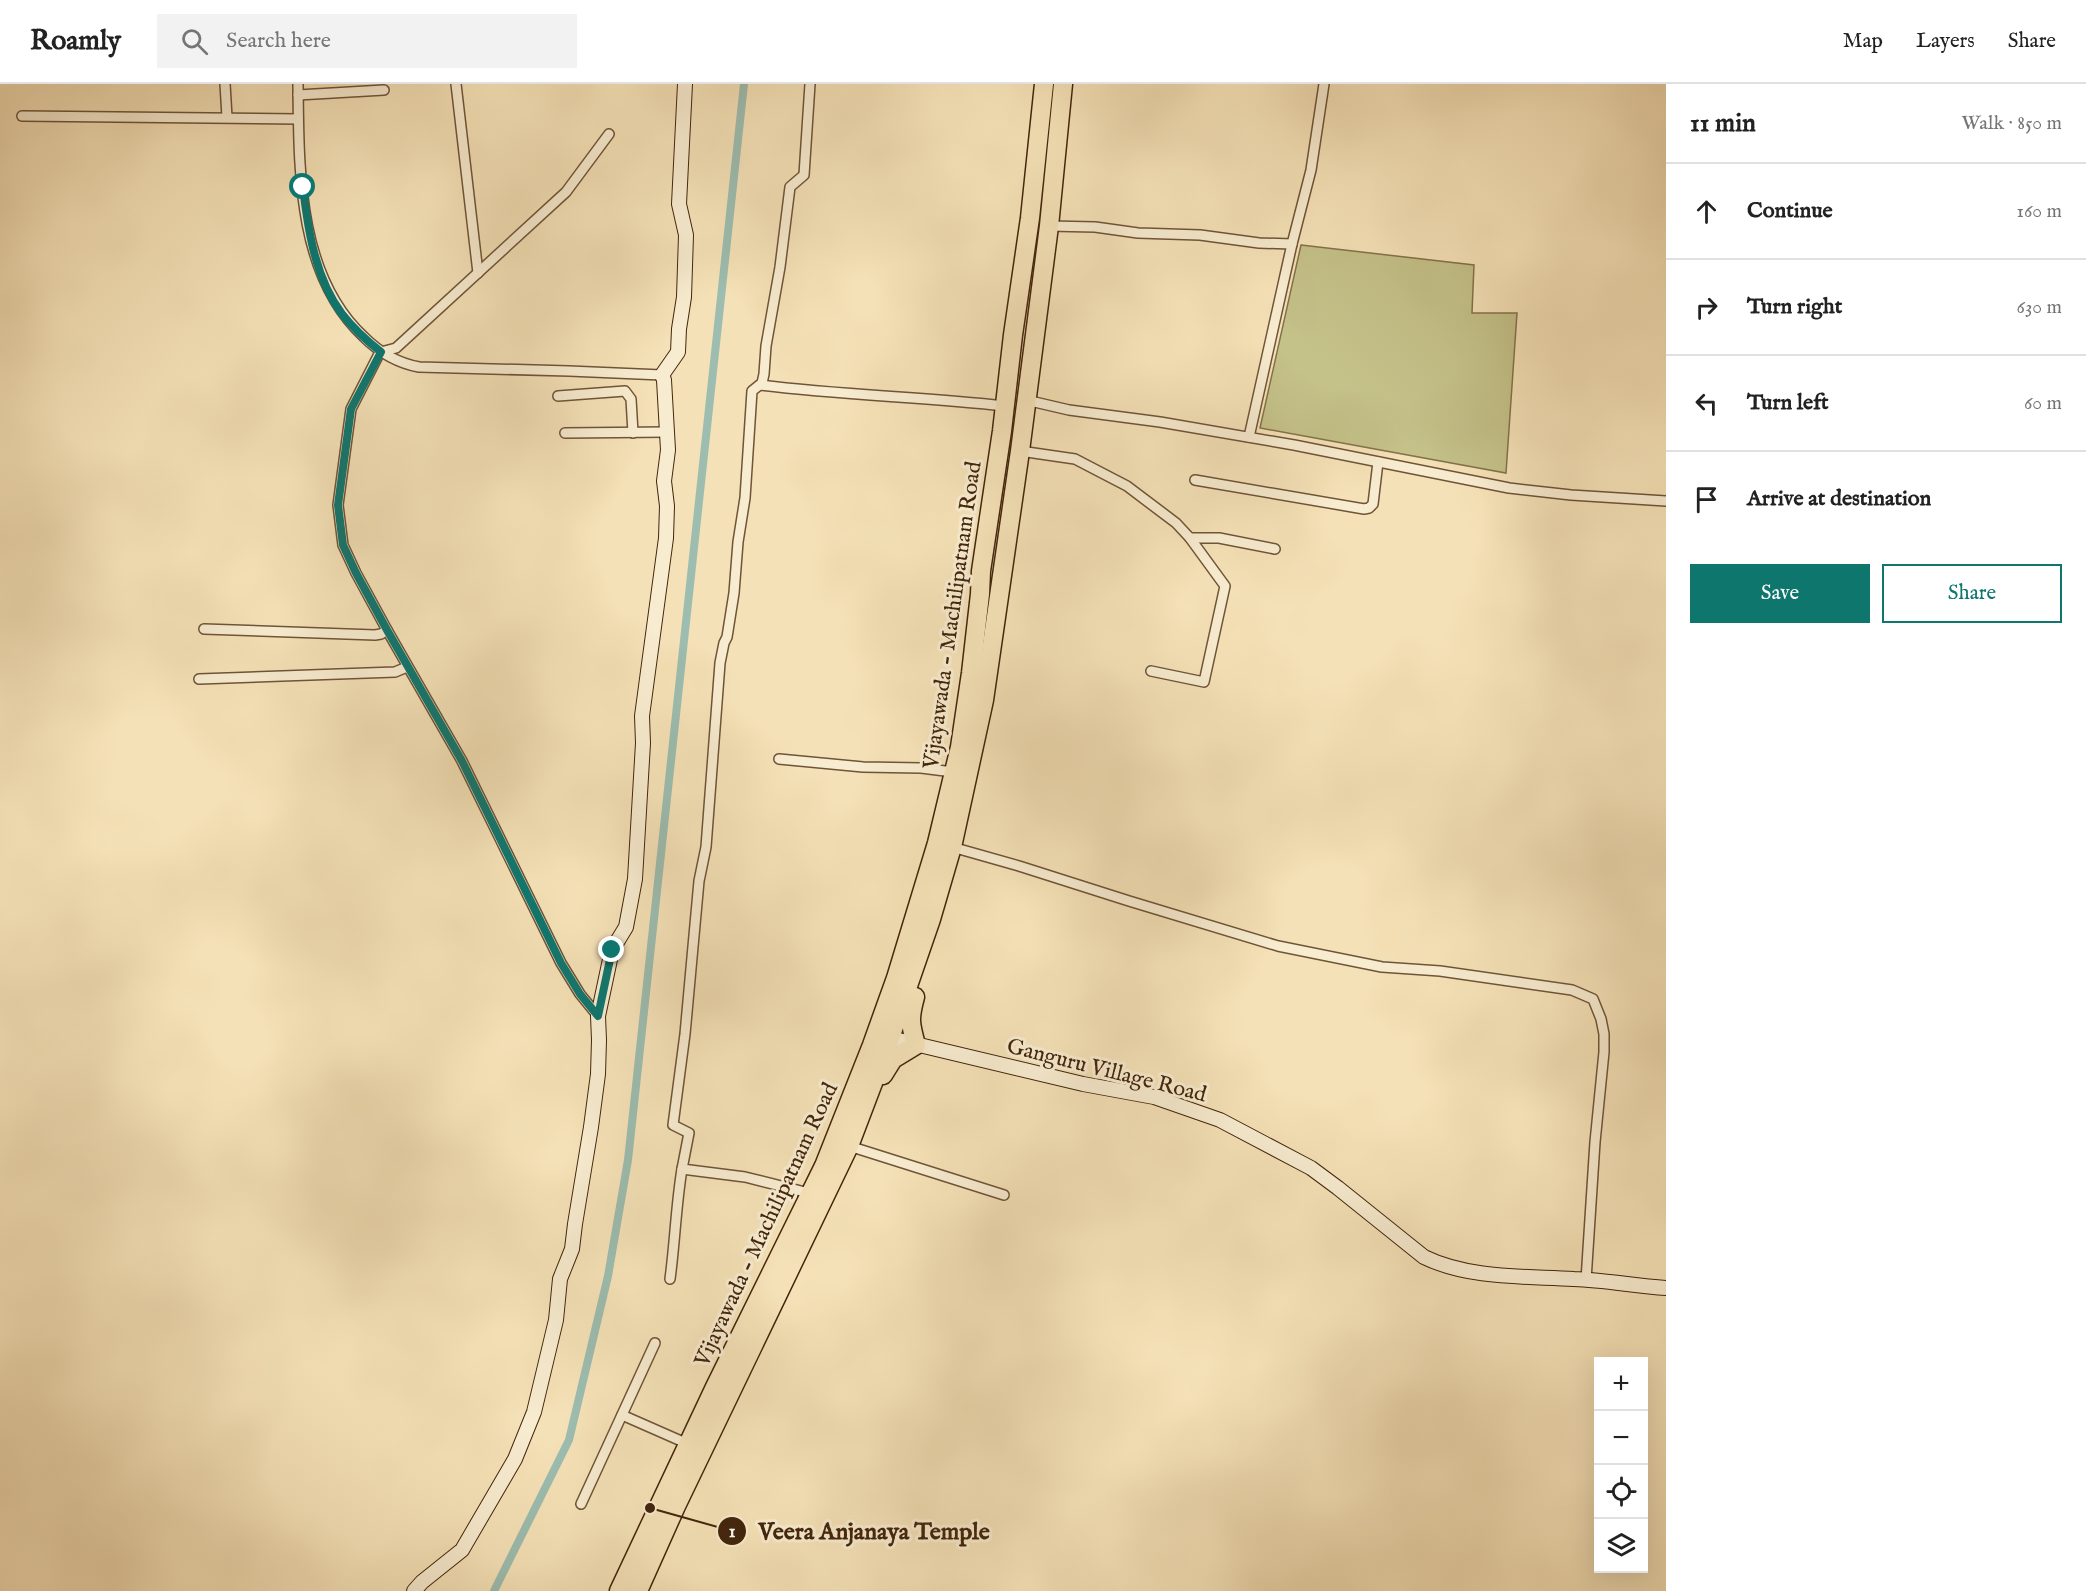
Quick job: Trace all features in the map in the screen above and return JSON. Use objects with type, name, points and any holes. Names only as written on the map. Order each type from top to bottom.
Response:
[{"type":"highway","name":"Vijayawada - Machilipatnam Road","points":[[619,1591],[829,1153],[896,978],[937,843],[960,747],[981,571],[1031,207],[1044,84]]},
{"type":"highway","name":"Vijayawada - Machilipatnam Road","points":[[638,1591],[676,1506],[852,1138],[890,1038],[931,919],[952,847],[984,700],[1020,451],[1049,226],[1063,84]]},
{"type":"highway","points":[[852,1138],[892,1059],[916,1045],[911,1030],[910,1015],[931,939],[933,927],[931,919]]},
{"type":"highway","points":[[829,1153],[845,1130],[880,1044],[886,1038],[890,1038]]},
{"type":"street","points":[[225,84],[227,117]]},
{"type":"street","points":[[298,84],[298,119],[307,219],[323,282],[341,314],[381,352],[397,361],[419,367],[662,375]]},
{"type":"street","points":[[456,84],[478,273]]},
{"type":"street","points":[[662,375],[678,352],[684,297],[686,235],[679,204],[685,84]]},
{"type":"street","points":[[670,1279],[676,1232],[675,1214],[689,1133],[673,1125],[674,1111],[685,1034],[699,881],[706,847],[719,671],[730,615],[745,498],[752,391],[760,385],[764,375],[766,346],[780,267],[790,187],[804,175],[810,84]]},
{"type":"street","points":[[1249,437],[1311,170],[1324,84]]},
{"type":"street","points":[[298,95],[384,90]]},
{"type":"street","points":[[22,116],[298,119]]},
{"type":"street","points":[[598,1016],[580,994],[561,963],[462,761],[407,668],[356,573],[343,545],[338,505],[351,409],[381,352],[396,348],[566,192],[609,134]]},
{"type":"street","points":[[1049,226],[1095,227],[1138,233],[1200,235],[1259,243],[1292,244]]},
{"type":"street","points":[[414,1591],[462,1550],[515,1459],[534,1412],[556,1320],[560,1280],[575,1238],[575,1224],[598,1074],[598,1016],[612,950],[626,927],[635,879],[643,743],[642,716],[666,538],[667,506],[664,481],[668,450],[662,375]]},
{"type":"street","points":[[760,385],[1005,406]]},
{"type":"street","points":[[558,396],[625,391],[631,399],[633,433]]},
{"type":"street","points":[[1026,400],[1069,410],[1249,437],[1509,488],[1571,495],[1666,501]]},
{"type":"street","points":[[565,433],[667,432]]},
{"type":"street","points":[[1020,451],[1075,459],[1127,486],[1190,538],[1225,586],[1204,682],[1151,671]]},
{"type":"street","points":[[1195,480],[1364,509],[1369,508],[1374,496],[1378,462]]},
{"type":"street","points":[[1190,538],[1219,538],[1275,549]]},
{"type":"street","points":[[204,629],[375,635],[387,630]]},
{"type":"street","points":[[199,679],[395,672],[407,668]]},
{"type":"street","points":[[779,759],[814,764],[899,769],[921,768],[953,772]]},
{"type":"street","points":[[952,847],[1278,946],[1382,967],[1440,971],[1572,990],[1588,996],[1597,1005],[1604,1034],[1586,1280]]},
{"type":"street","name":"Ganguru Village Road","points":[[890,1038],[1083,1084],[1154,1097],[1221,1120],[1311,1168],[1424,1257],[1440,1265],[1476,1272],[1666,1288]]},
{"type":"street","points":[[852,1138],[1004,1195]]},
{"type":"street","points":[[682,1169],[745,1177],[809,1193]]},
{"type":"street","points":[[581,1504],[655,1343]]},
{"type":"street","points":[[622,1414],[688,1444]]},
{"type":"shaded area","points":[[1301,245],[1474,265],[1472,313],[1517,313],[1506,473],[1260,428]]},
{"type":"waterway","points":[[494,1591],[569,1440],[608,1276],[628,1160],[744,84]]},
{"type":"place","name":"Veera Anjanaya Temple","points":[[650,1508]]},
{"type":"route","points":[[303,187],[307,219],[323,282],[341,314],[381,352],[351,409],[338,505],[343,545],[417,685],[462,761],[561,963],[580,994],[598,1016],[612,950]]}]
